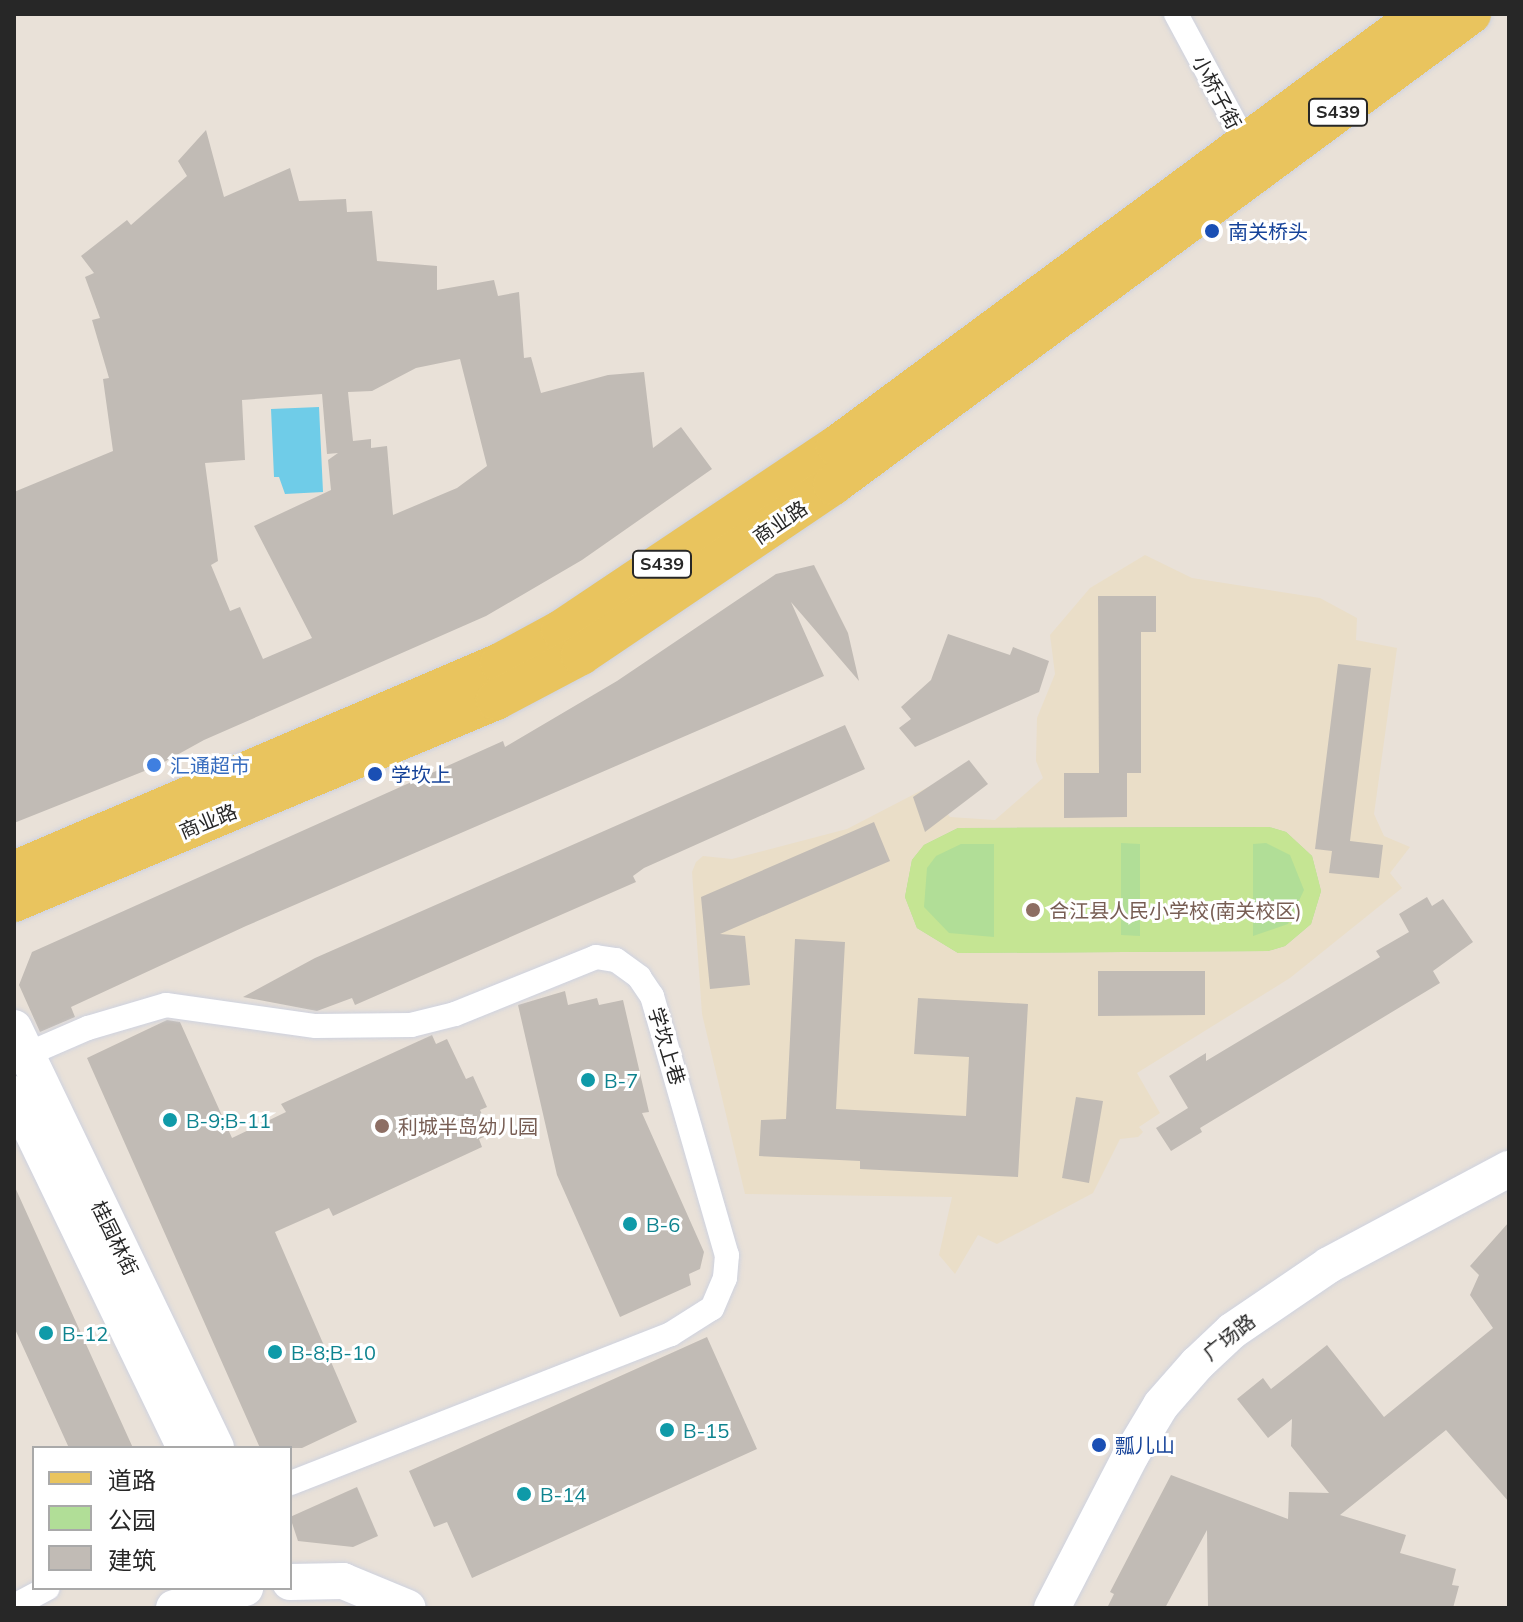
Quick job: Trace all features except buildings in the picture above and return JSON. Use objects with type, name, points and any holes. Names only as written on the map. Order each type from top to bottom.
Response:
[{"type":"main road","name":"商业路","points":[[14,902],[496,700],[581,655],[796,512],[1252,156],[1420,14]]},
{"type":"main road","name":"商业路","points":[[14,871],[500,663],[561,630],[836,446],[1252,156],[1471,14]]},
{"type":"street","name":"小桥子街","points":[[1176,14],[1252,156]]},
{"type":"street","name":"学坎上巷","points":[[18,1048],[166,1005],[316,1026],[411,1025],[455,1014],[596,957],[628,969],[652,996],[727,1255],[725,1278],[712,1308],[671,1334],[292,1482]]},
{"type":"street","name":"桂园林街","points":[[18,1048],[215,1446]]},
{"type":"street","name":"桂园林街","points":[[14,1094],[184,1446]]},
{"type":"street","name":"广场路","points":[[1052,1608],[1161,1405],[1205,1355],[1232,1331],[1329,1265],[1509,1169]]},
{"type":"street","points":[[302,1580],[365,1587],[408,1608]]},
{"type":"street","points":[[14,1606],[44,1590]]},
{"type":"street","points":[[175,1608],[239,1590]]},
{"type":"shaded area","name":"合江县人民小学校(南关校区)","points":[[1145,555],[1192,578],[1320,598],[1357,618],[1356,640],[1397,648],[1374,814],[1384,836],[1410,847],[1390,873],[1402,888],[1290,978],[1137,1073],[1160,1113],[1139,1127],[1143,1132],[1138,1137],[1120,1139],[1093,1193],[997,1244],[978,1235],[955,1274],[939,1255],[952,1197],[745,1194],[702,1014],[692,872],[696,862],[703,856],[732,859],[847,829],[928,787],[950,817],[995,820],[1043,778],[1036,761],[1037,718],[1055,674],[1050,635],[1090,588]]},
{"type":"green space","points":[[1269,827],[1286,832],[1312,856],[1321,891],[1311,924],[1285,946],[1268,951],[958,953],[917,928],[905,897],[912,860],[924,845],[958,828]]},
{"type":"green space","points":[[1269,827],[1286,832],[1312,856],[1321,891],[1311,924],[1285,946],[1268,951],[958,953],[917,928],[905,897],[912,860],[924,845],[958,828]],"holes":[[[1121,843],[1140,844],[1140,936],[1121,935]],[[1266,843],[1290,855],[1304,890],[1288,924],[1253,936],[1253,844]],[[961,844],[994,844],[994,937],[949,933],[924,907],[927,868],[936,856]]]},
{"type":"water","points":[[319,407],[323,492],[285,494],[279,477],[274,477],[271,409]]},
{"type":"place","name":"南关桥头","points":[[1212,231]]},
{"type":"place","name":"汇通超市","points":[[154,765]]},
{"type":"place","name":"学坎上","points":[[375,774]]},
{"type":"place","name":"合江县人民小学校(南关校区)","points":[[1033,910]]},
{"type":"place","name":"B-7","points":[[588,1080]]},
{"type":"place","name":"B-9;B-11","points":[[170,1120]]},
{"type":"place","name":"利城半岛幼儿园","points":[[382,1126]]},
{"type":"place","name":"B-6","points":[[630,1224]]},
{"type":"place","name":"B-12","points":[[46,1333]]},
{"type":"place","name":"B-8;B-10","points":[[275,1352]]},
{"type":"place","name":"B-15","points":[[667,1430]]},
{"type":"place","name":"瓢儿山","points":[[1099,1445]]},
{"type":"place","name":"B-14","points":[[524,1494]]}]
